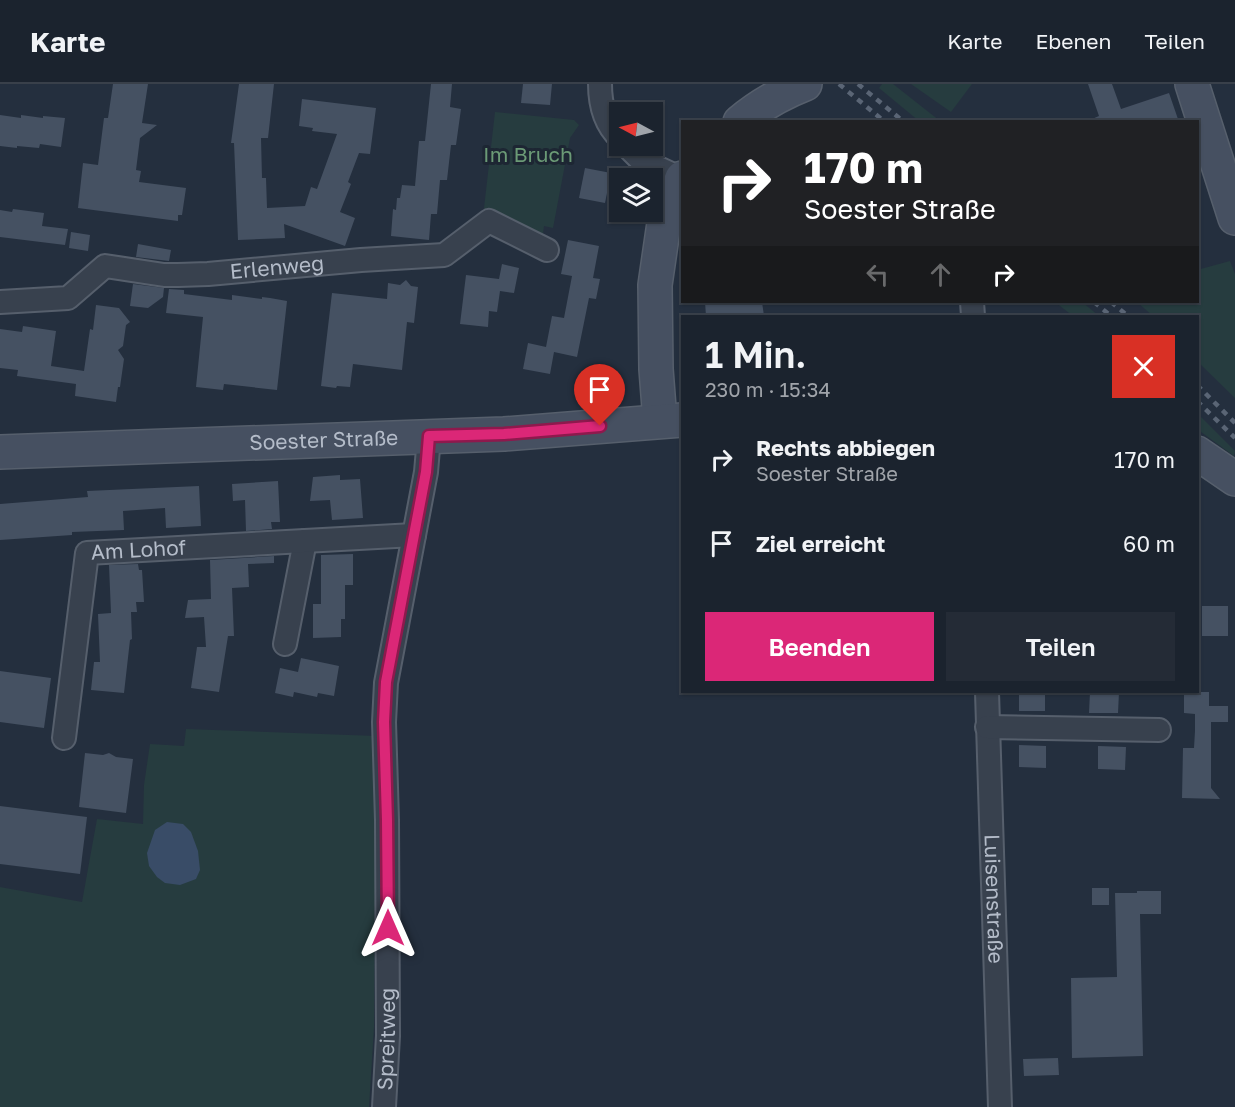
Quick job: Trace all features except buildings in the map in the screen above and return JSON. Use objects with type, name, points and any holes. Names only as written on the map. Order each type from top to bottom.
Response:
[{"type":"street","points":[[600,84],[601,105],[609,123]]},
{"type":"street","points":[[742,120],[751,112],[805,84]]},
{"type":"street","points":[[1192,84],[1235,218]]},
{"type":"street","points":[[637,156],[681,179]]},
{"type":"street","points":[[671,420],[656,369],[655,285],[664,223],[681,181]]},
{"type":"street","name":"Erlenweg","points":[[0,302],[68,298],[105,266],[178,275],[444,255],[489,221],[547,250]]},
{"type":"street","name":"Soester Straße","points":[[0,452],[504,434],[671,420]]},
{"type":"street","name":"Spreitweg","points":[[384,1107],[388,1036],[384,722],[386,682],[426,472],[429,436]]},
{"type":"street","points":[[1199,454],[1235,479]]},
{"type":"street","name":"Am Lohof","points":[[64,738],[87,553],[414,535]]},
{"type":"street","points":[[285,644],[305,541]]},
{"type":"street","name":"Luisenstraße","points":[[987,693],[1000,1107]]},
{"type":"street","points":[[987,727],[1159,730]]},
{"type":"green space","points":[[882,84],[893,84],[939,120],[918,120],[879,88]]},
{"type":"green space","points":[[911,84],[972,84],[951,112]]},
{"type":"green space","name":"Im Bruch","points":[[495,112],[574,120],[579,125],[570,138],[553,228],[544,226],[543,234],[536,240],[487,215],[484,208]]},
{"type":"green space","points":[[1230,261],[1235,274],[1235,398],[1199,363],[1199,315],[1152,315],[1138,303],[1199,303],[1199,269]]},
{"type":"green space","points":[[1056,303],[1083,303],[1098,315],[1072,315]]},
{"type":"green space","points":[[1199,415],[1235,451],[1234,456],[1199,430]]},
{"type":"green space","points":[[186,729],[376,736],[374,1027],[369,1107],[0,1107],[0,887],[82,902],[97,819],[143,824],[144,785],[150,744],[184,746]]},
{"type":"water","points":[[167,822],[183,824],[191,832],[198,851],[200,870],[196,879],[180,885],[165,883],[149,866],[147,853],[155,830]]},
{"type":"railway","points":[[839,84],[883,120]]},
{"type":"railway","points":[[858,84],[902,120]]},
{"type":"railway","points":[[1095,303],[1110,315]]},
{"type":"railway","points":[[1112,303],[1127,315]]},
{"type":"railway","points":[[1199,387],[1235,423]]},
{"type":"railway","points":[[1199,403],[1235,438]]},
{"type":"route","points":[[388,928],[384,722],[386,682],[426,472],[429,436],[504,434],[600,426]]}]
